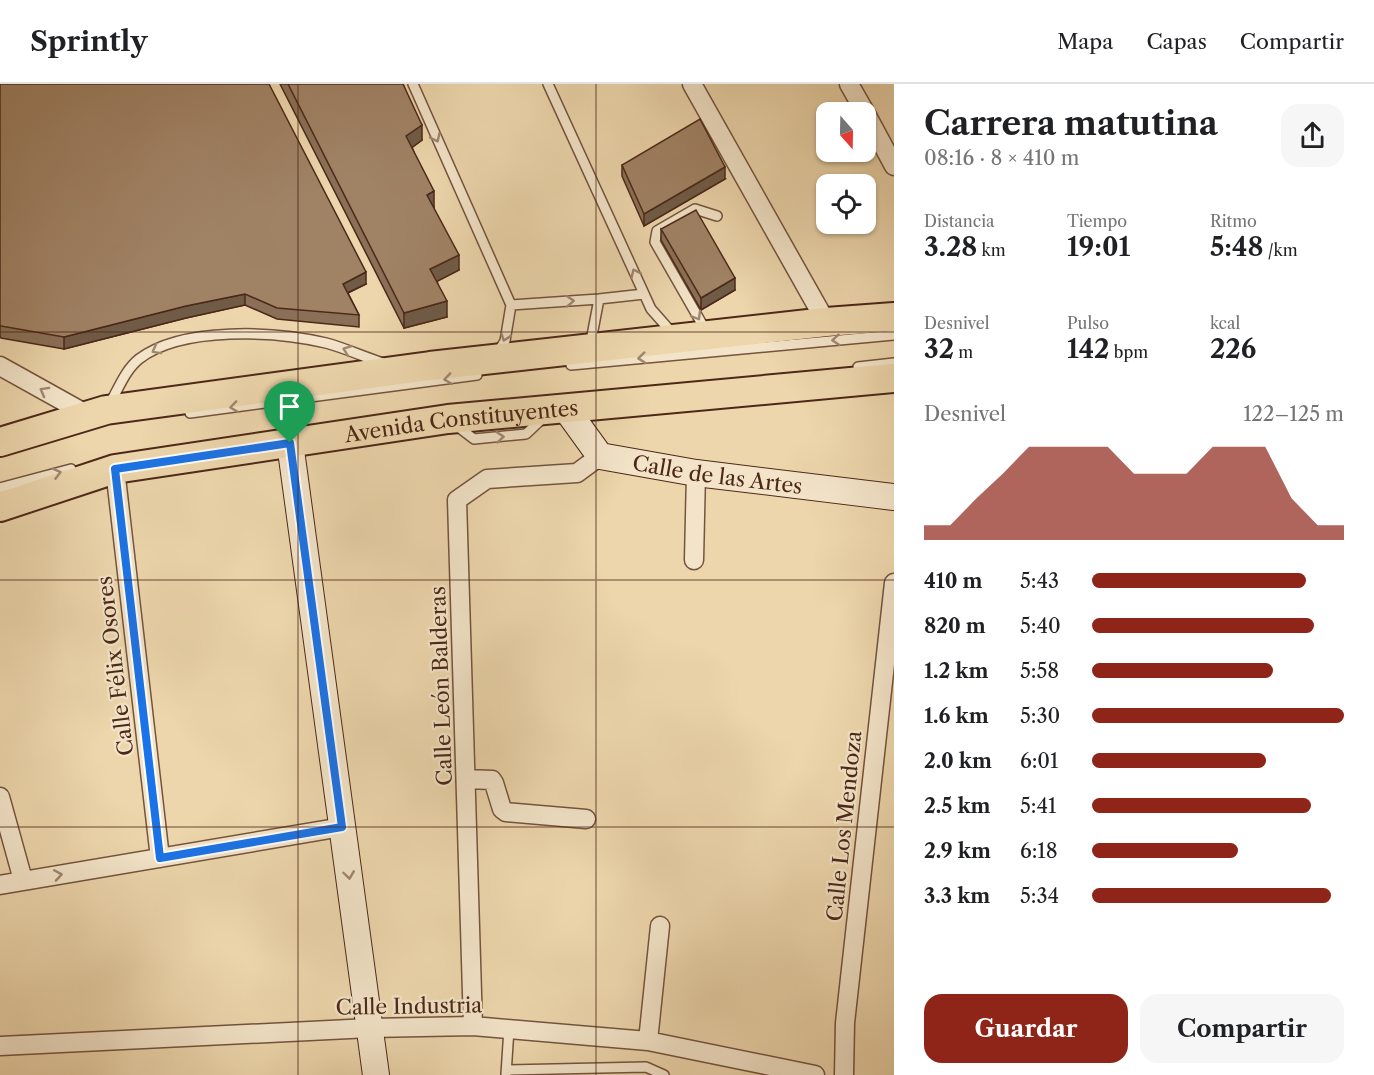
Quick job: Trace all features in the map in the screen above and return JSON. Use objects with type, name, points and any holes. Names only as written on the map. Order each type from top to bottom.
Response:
[{"type":"main road","points":[[0,442],[97,412],[402,370],[493,366],[590,348],[826,322],[894,317]]},
{"type":"main road","name":"Avenida Constituyentes","points":[[0,507],[115,469],[446,414],[558,410],[894,378]]},
{"type":"street","points":[[692,84],[826,322]]},
{"type":"street","points":[[849,84],[859,102]]},
{"type":"street","points":[[876,133],[894,166]]},
{"type":"street","points":[[0,366],[97,412]]},
{"type":"street","points":[[558,410],[600,456]]},
{"type":"street","points":[[290,439],[376,1075]]},
{"type":"street","name":"Calle de las Artes","points":[[600,456],[696,473],[894,497]]},
{"type":"street","name":"Calle León Balderas","points":[[473,1026],[457,500],[488,479],[577,473],[600,456]]},
{"type":"street","name":"Calle Félix Osores","points":[[115,469],[160,858]]},
{"type":"street","points":[[694,560],[696,473]]},
{"type":"street","name":"Calle Los Mendoza","points":[[844,1075],[845,1023],[889,682],[894,583]]},
{"type":"street","points":[[466,779],[492,780],[502,809],[506,812],[586,819]]},
{"type":"street","points":[[0,797],[23,880]]},
{"type":"street","points":[[0,885],[342,827]]},
{"type":"street","points":[[648,1041],[660,926]]},
{"type":"street","name":"Calle Industria","points":[[0,1046],[370,1028],[473,1026],[648,1041],[815,1075]]},
{"type":"lane","points":[[179,414],[493,366],[505,341],[512,305],[413,84]]},
{"type":"lane","points":[[548,84],[651,309],[677,339]]},
{"type":"lane","points":[[709,336],[655,242],[657,231],[694,209],[717,216]]},
{"type":"lane","points":[[512,305],[644,294]]},
{"type":"lane","points":[[590,348],[599,299]]},
{"type":"lane","points":[[97,412],[139,359],[167,344],[196,336],[236,334],[327,343],[402,370]]},
{"type":"lane","points":[[561,366],[894,334]]},
{"type":"lane","points":[[847,369],[894,363]]},
{"type":"lane","points":[[446,414],[551,405],[754,381]]},
{"type":"lane","points":[[0,488],[79,467]]},
{"type":"lane","points":[[509,1029],[507,1073],[579,1072],[646,1067],[664,1075]]},
{"type":"building","points":[[0,84],[269,84],[366,272],[343,284],[359,315],[277,308],[245,294],[186,306],[64,337],[1,326]]},
{"type":"building","points":[[288,84],[403,84],[422,125],[406,136],[434,191],[427,195],[459,255],[430,269],[447,301],[404,313]]},
{"type":"building","points":[[700,119],[725,167],[644,214],[622,165]]},
{"type":"building","points":[[696,210],[735,278],[701,298],[661,229]]},
{"type":"route","points":[[290,443],[342,827],[160,858],[115,469],[290,443]]}]
